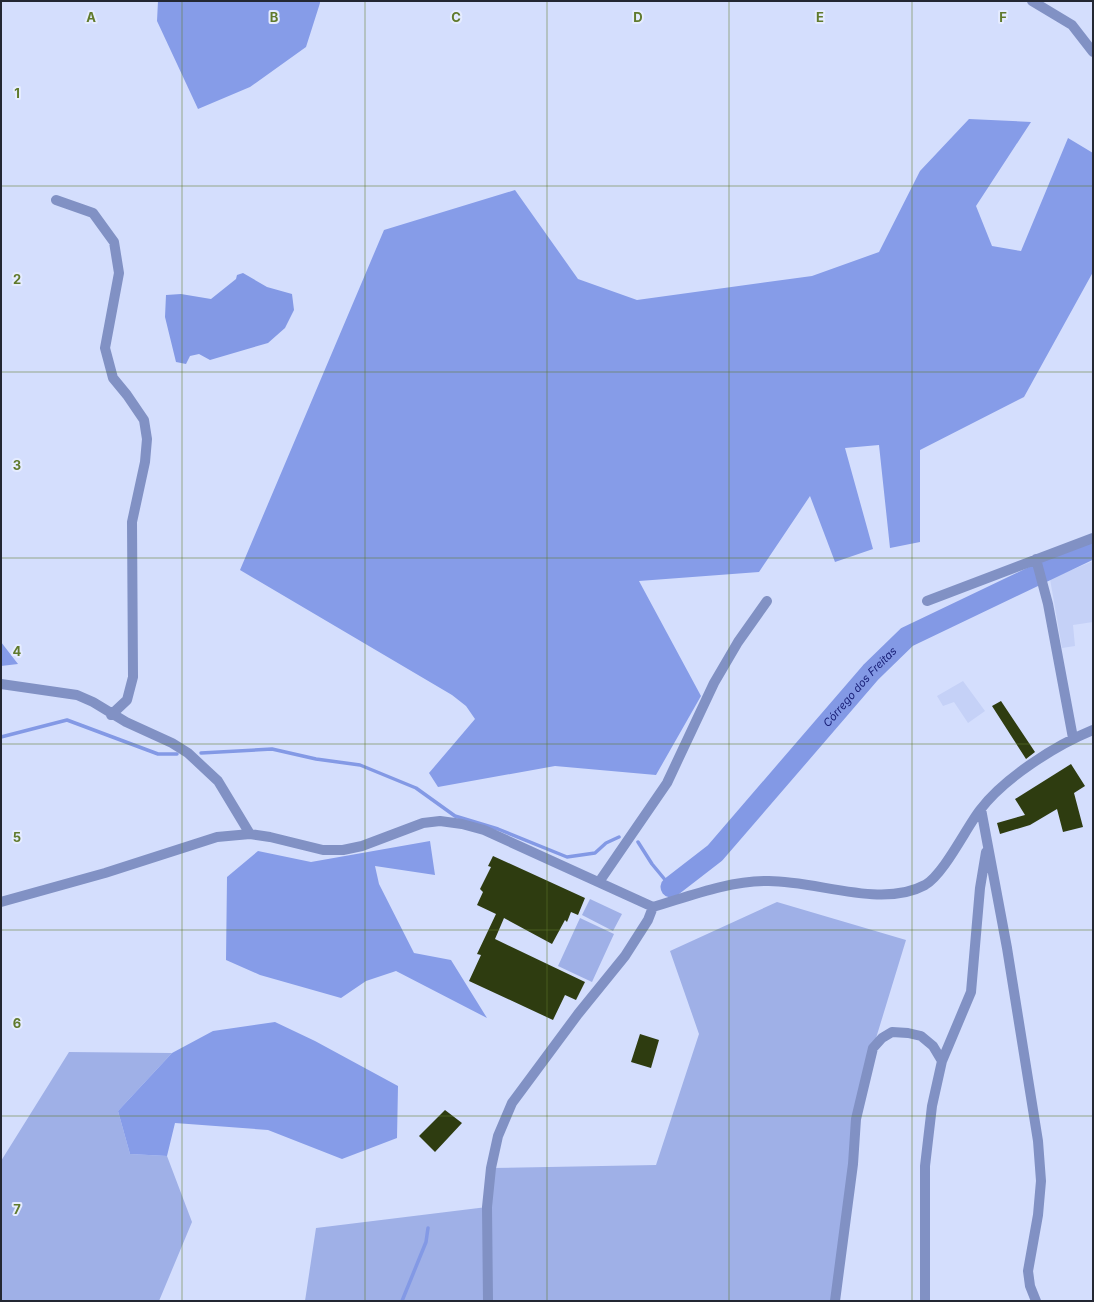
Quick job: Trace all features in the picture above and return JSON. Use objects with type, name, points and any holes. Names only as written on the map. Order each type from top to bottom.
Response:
[{"type":"street","points":[[1032,1],[1072,25],[1093,52]]},
{"type":"street","points":[[56,200],[93,213],[114,242],[119,273],[105,348],[113,378],[144,420],[147,439],[145,462],[132,522],[134,638],[132,677],[127,700],[111,715]]},
{"type":"street","points":[[927,600],[1036,562],[1093,538]]},
{"type":"street","points":[[1036,562],[1048,604],[1074,738]]},
{"type":"street","points":[[599,882],[667,783],[714,683],[738,642],[767,601]]},
{"type":"street","points":[[1,684],[77,695],[93,702],[111,715],[172,743],[188,753],[218,782],[250,834]]},
{"type":"street","points":[[1,893],[6,900],[105,873],[217,837],[250,834],[270,837],[322,850],[342,850],[362,846],[423,823],[440,821],[462,824],[484,830],[653,907],[737,883],[767,881],[800,882],[835,889],[889,896],[906,892],[926,884],[939,870],[981,809],[1005,782],[1074,738],[1093,730]]},
{"type":"street","points":[[981,809],[1007,948],[1038,1141],[1040,1187],[1038,1215],[1028,1271],[1030,1286],[1036,1301]]},
{"type":"street","points":[[925,1301],[925,1166],[932,1106],[942,1061],[971,992],[980,888],[987,844]]},
{"type":"street","points":[[488,1301],[487,1207],[491,1168],[498,1136],[512,1103],[573,1020],[625,956],[648,920],[653,907]]},
{"type":"street","points":[[835,1301],[853,1164],[856,1119],[873,1048],[882,1038],[892,1032],[908,1032],[921,1036],[933,1046],[942,1061]]},
{"type":"shaded area","points":[[158,1],[320,1],[320,3],[306,47],[250,87],[198,109],[157,21]]},
{"type":"shaded area","points":[[969,119],[1031,122],[976,206],[992,246],[1021,251],[1068,138],[1093,153],[1093,272],[1024,397],[920,450],[920,542],[890,548],[879,445],[845,448],[873,549],[835,562],[810,496],[759,572],[639,581],[701,696],[656,775],[555,766],[438,787],[429,773],[475,719],[466,706],[452,695],[240,570],[384,230],[515,190],[578,279],[637,300],[812,276],[879,252],[920,171]]},
{"type":"shaded area","points":[[243,273],[267,287],[292,294],[294,310],[285,328],[268,343],[210,360],[199,354],[190,356],[186,364],[176,362],[165,317],[166,295],[181,294],[211,299],[236,279],[237,275]]},
{"type":"shaded area","points":[[1093,561],[1093,622],[1073,625],[1075,646],[1062,648],[1050,579]]},
{"type":"shaded area","points":[[1,642],[18,664],[1,666]]},
{"type":"shaded area","points":[[963,681],[985,711],[968,723],[954,702],[943,706],[937,696]]},
{"type":"shaded area","points":[[430,841],[435,875],[375,866],[379,884],[414,953],[451,960],[487,1018],[396,971],[366,981],[341,998],[260,975],[226,960],[227,877],[258,851],[311,862]]},
{"type":"shaded area","points":[[590,899],[622,914],[613,931],[582,915]]},
{"type":"shaded area","points":[[777,902],[906,940],[873,1048],[856,1119],[835,1301],[305,1301],[316,1228],[487,1207],[491,1168],[656,1165],[699,1034],[670,951]]},
{"type":"shaded area","points":[[580,918],[614,934],[592,982],[558,966]]},
{"type":"shaded area","points":[[275,1022],[315,1041],[398,1086],[397,1138],[342,1159],[268,1130],[175,1123],[167,1156],[130,1154],[118,1111],[172,1053],[213,1031]]},
{"type":"shaded area","points":[[69,1052],[172,1053],[118,1111],[130,1154],[167,1156],[192,1222],[159,1301],[1,1301],[1,1161]]},
{"type":"building","points":[[1001,701],[1035,752],[1026,759],[992,706]]},
{"type":"building","points":[[1071,764],[1085,786],[1074,793],[1083,827],[1063,832],[1057,809],[1030,825],[1000,834],[997,823],[1025,815],[1015,799]]},
{"type":"building","points":[[493,856],[585,898],[578,915],[571,912],[567,922],[565,920],[552,944],[504,918],[495,939],[585,982],[576,1000],[565,995],[553,1020],[469,981],[481,955],[477,954],[496,914],[477,905],[483,892],[480,889],[491,867],[488,866]]},
{"type":"building","points":[[640,1034],[659,1040],[651,1068],[631,1062]]},
{"type":"building","points":[[445,1110],[462,1123],[435,1152],[419,1136]]},
{"type":"waterway","name":"Córrego dos Freitas","points":[[671,887],[715,853],[871,672],[907,637],[1093,548]]},
{"type":"waterway","points":[[1,737],[67,720],[158,754],[177,754]]},
{"type":"waterway","points":[[201,753],[272,749],[316,759],[360,765],[416,788],[455,816],[498,829],[567,857],[595,853],[606,843],[619,837]]},
{"type":"waterway","points":[[638,842],[652,864],[671,887]]},
{"type":"waterway","points":[[402,1301],[426,1242],[428,1228]]}]
